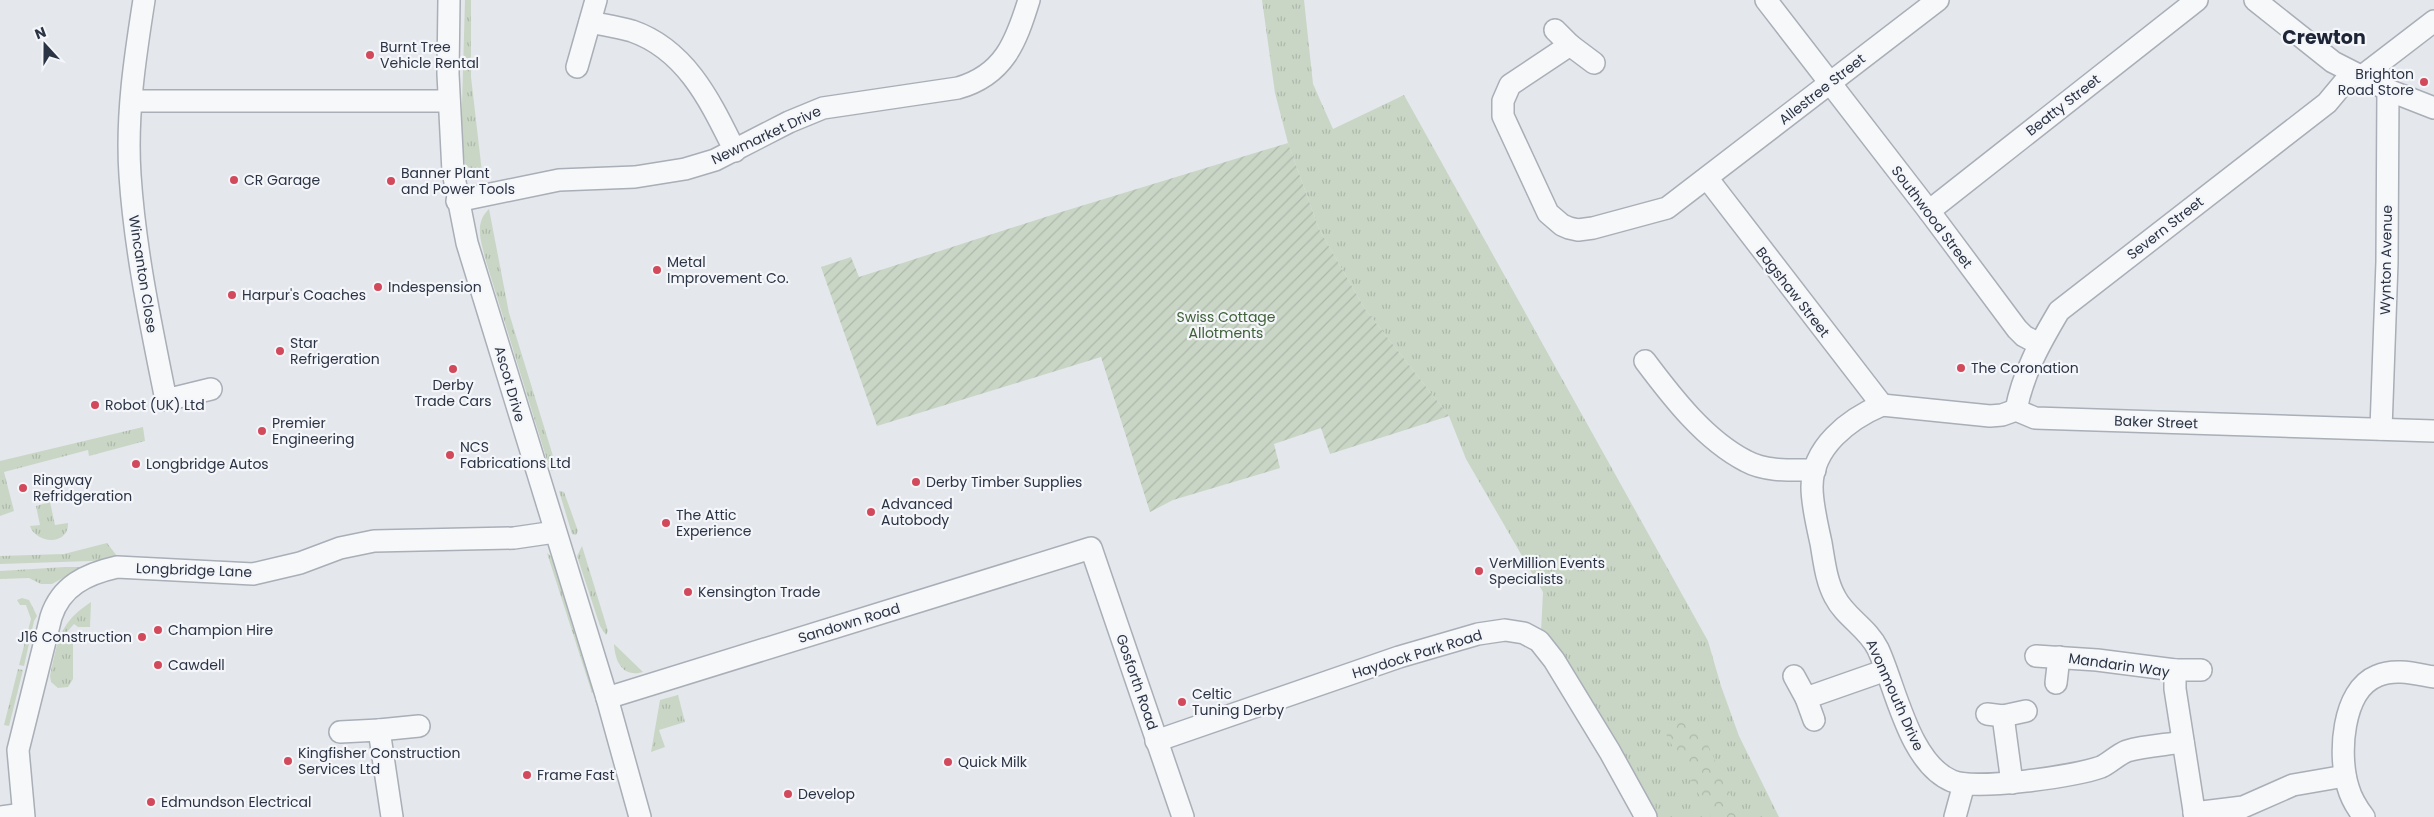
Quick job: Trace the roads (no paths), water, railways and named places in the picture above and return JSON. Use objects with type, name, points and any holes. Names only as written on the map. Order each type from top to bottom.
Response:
[{"type":"street","name":"Wincanton Close","points":[[144,0],[132,101],[130,173],[142,282],[166,400],[211,389]]},
{"type":"street","name":"Ascot Drive","points":[[449,0],[449,101],[453,172],[458,201],[477,280],[493,324],[503,363],[608,698],[640,817]]},
{"type":"street","points":[[577,67],[596,0]]},
{"type":"street","name":"Newmarket Drive","points":[[458,201],[558,180],[652,176],[700,165],[735,151],[789,122],[822,108],[958,88],[977,82],[993,71],[1008,52],[1020,28],[1029,0]]},
{"type":"street","name":"Southwood Street","points":[[1766,0],[1829,84],[1929,210],[2017,329],[2024,336],[2039,344]]},
{"type":"street","name":"Allestree Street","points":[[1570,45],[1510,85],[1505,94],[1502,107],[1506,125],[1544,204],[1555,220],[1562,225],[1578,230],[1660,211],[1680,199],[1938,0]]},
{"type":"street","name":"Beatty Street","points":[[1929,210],[2197,0]]},
{"type":"street","points":[[2255,0],[2333,62],[2388,90],[2434,108]]},
{"type":"street","name":"Severn Street","points":[[2016,410],[2021,385],[2039,344],[2059,311],[2327,103],[2356,75],[2434,21]]},
{"type":"street","points":[[590,22],[637,33],[660,46],[674,58],[704,90],[735,151]]},
{"type":"street","points":[[1555,30],[1570,45],[1594,63]]},
{"type":"street","name":"Wynton Avenue","points":[[2381,429],[2387,262],[2388,90]]},
{"type":"street","points":[[132,101],[449,101]]},
{"type":"street","name":"Bagshaw Street","points":[[1707,178],[1882,405]]},
{"type":"street","points":[[1645,361],[1674,400],[1712,436],[1747,462],[1775,469],[1814,470]]},
{"type":"street","points":[[1882,405],[1990,416],[2002,416],[2016,410]]},
{"type":"street","name":"Avonmouth Drive","points":[[1882,405],[1854,420],[1834,436],[1814,470],[1813,499],[1831,590],[1842,608],[1874,641],[1912,736],[1925,760],[1945,778],[1964,784],[1987,785],[2012,783],[2101,766],[2125,752],[2183,742]]},
{"type":"street","name":"Baker Street","points":[[2016,410],[2035,418],[2434,431]]},
{"type":"street","name":"Longbridge Lane","points":[[0,817],[24,815],[18,750],[55,603],[65,590],[73,584],[104,570],[116,567],[253,574],[300,563],[340,548],[374,541],[514,538],[555,532]]},
{"type":"street","name":"Sandown Road","points":[[608,698],[1091,548]]},
{"type":"street","name":"Gosforth Road","points":[[1091,548],[1183,817]]},
{"type":"street","name":"Haydock Park Road","points":[[1156,741],[1399,657],[1478,634],[1505,630],[1524,633],[1539,641],[1554,660],[1610,752],[1646,817]]},
{"type":"street","name":"Mandarin Way","points":[[2036,656],[2175,670],[2194,815]]},
{"type":"street","points":[[2056,683],[2059,657]]},
{"type":"street","points":[[1806,698],[1886,670]]},
{"type":"street","points":[[2175,670],[2201,670]]},
{"type":"street","points":[[2364,817],[2351,796],[2345,776],[2344,758],[2347,716],[2357,690],[2369,680],[2389,672],[2434,677]]},
{"type":"street","points":[[1794,676],[1806,698],[1814,720]]},
{"type":"street","points":[[2012,783],[1995,715],[2026,711]]},
{"type":"street","points":[[340,732],[419,726]]},
{"type":"street","points":[[379,730],[392,817]]},
{"type":"street","points":[[2194,815],[2243,807],[2293,785],[2345,776]]},
{"type":"street","points":[[1955,817],[1964,784]]},
{"type":"place","name":"Burnt Tree Vehicle Rental","points":[[370,55]]},
{"type":"place","name":"Brighton Road Store","points":[[2424,82]]},
{"type":"place","name":"CR Garage","points":[[234,180]]},
{"type":"place","name":"Banner Plant and Power Tools","points":[[391,181]]},
{"type":"place","name":"Metal Improvement Co.","points":[[657,270]]},
{"type":"place","name":"Indespension","points":[[378,287]]},
{"type":"place","name":"Harpur's Coaches","points":[[232,295]]},
{"type":"place","name":"Star Refrigeration","points":[[280,351]]},
{"type":"place","name":"The Coronation","points":[[1961,368]]},
{"type":"place","name":"Derby Trade Cars","points":[[453,369]]},
{"type":"place","name":"Robot (UK) Ltd","points":[[95,405]]},
{"type":"place","name":"Premier Engineering","points":[[262,431]]},
{"type":"place","name":"NCS Fabrications Ltd","points":[[450,455]]},
{"type":"place","name":"Longbridge Autos","points":[[136,464]]},
{"type":"place","name":"Derby Timber Supplies","points":[[916,482]]},
{"type":"place","name":"Ringway Refridgeration","points":[[23,488]]},
{"type":"place","name":"Advanced Autobody","points":[[871,512]]},
{"type":"place","name":"The Attic Experience","points":[[666,523]]},
{"type":"place","name":"VerMillion Events Specialists","points":[[1479,571]]},
{"type":"place","name":"Kensington Trade","points":[[688,592]]},
{"type":"place","name":"Champion Hire","points":[[158,630]]},
{"type":"place","name":"J16 Construction","points":[[142,637]]},
{"type":"place","name":"Cawdell","points":[[158,665]]},
{"type":"place","name":"Celtic Tuning Derby","points":[[1182,702]]},
{"type":"place","name":"Kingfisher Construction Services Ltd","points":[[288,761]]},
{"type":"place","name":"Quick Milk","points":[[948,762]]},
{"type":"place","name":"Frame Fast","points":[[527,775]]},
{"type":"place","name":"Develop","points":[[788,794]]},
{"type":"place","name":"Edmundson Electrical","points":[[151,802]]},
{"type":"district","name":"Crewton","points":[[2324,37]]},
{"type":"park label","name":"Swiss Cottage Allotments","points":[[1226,326]]}]
